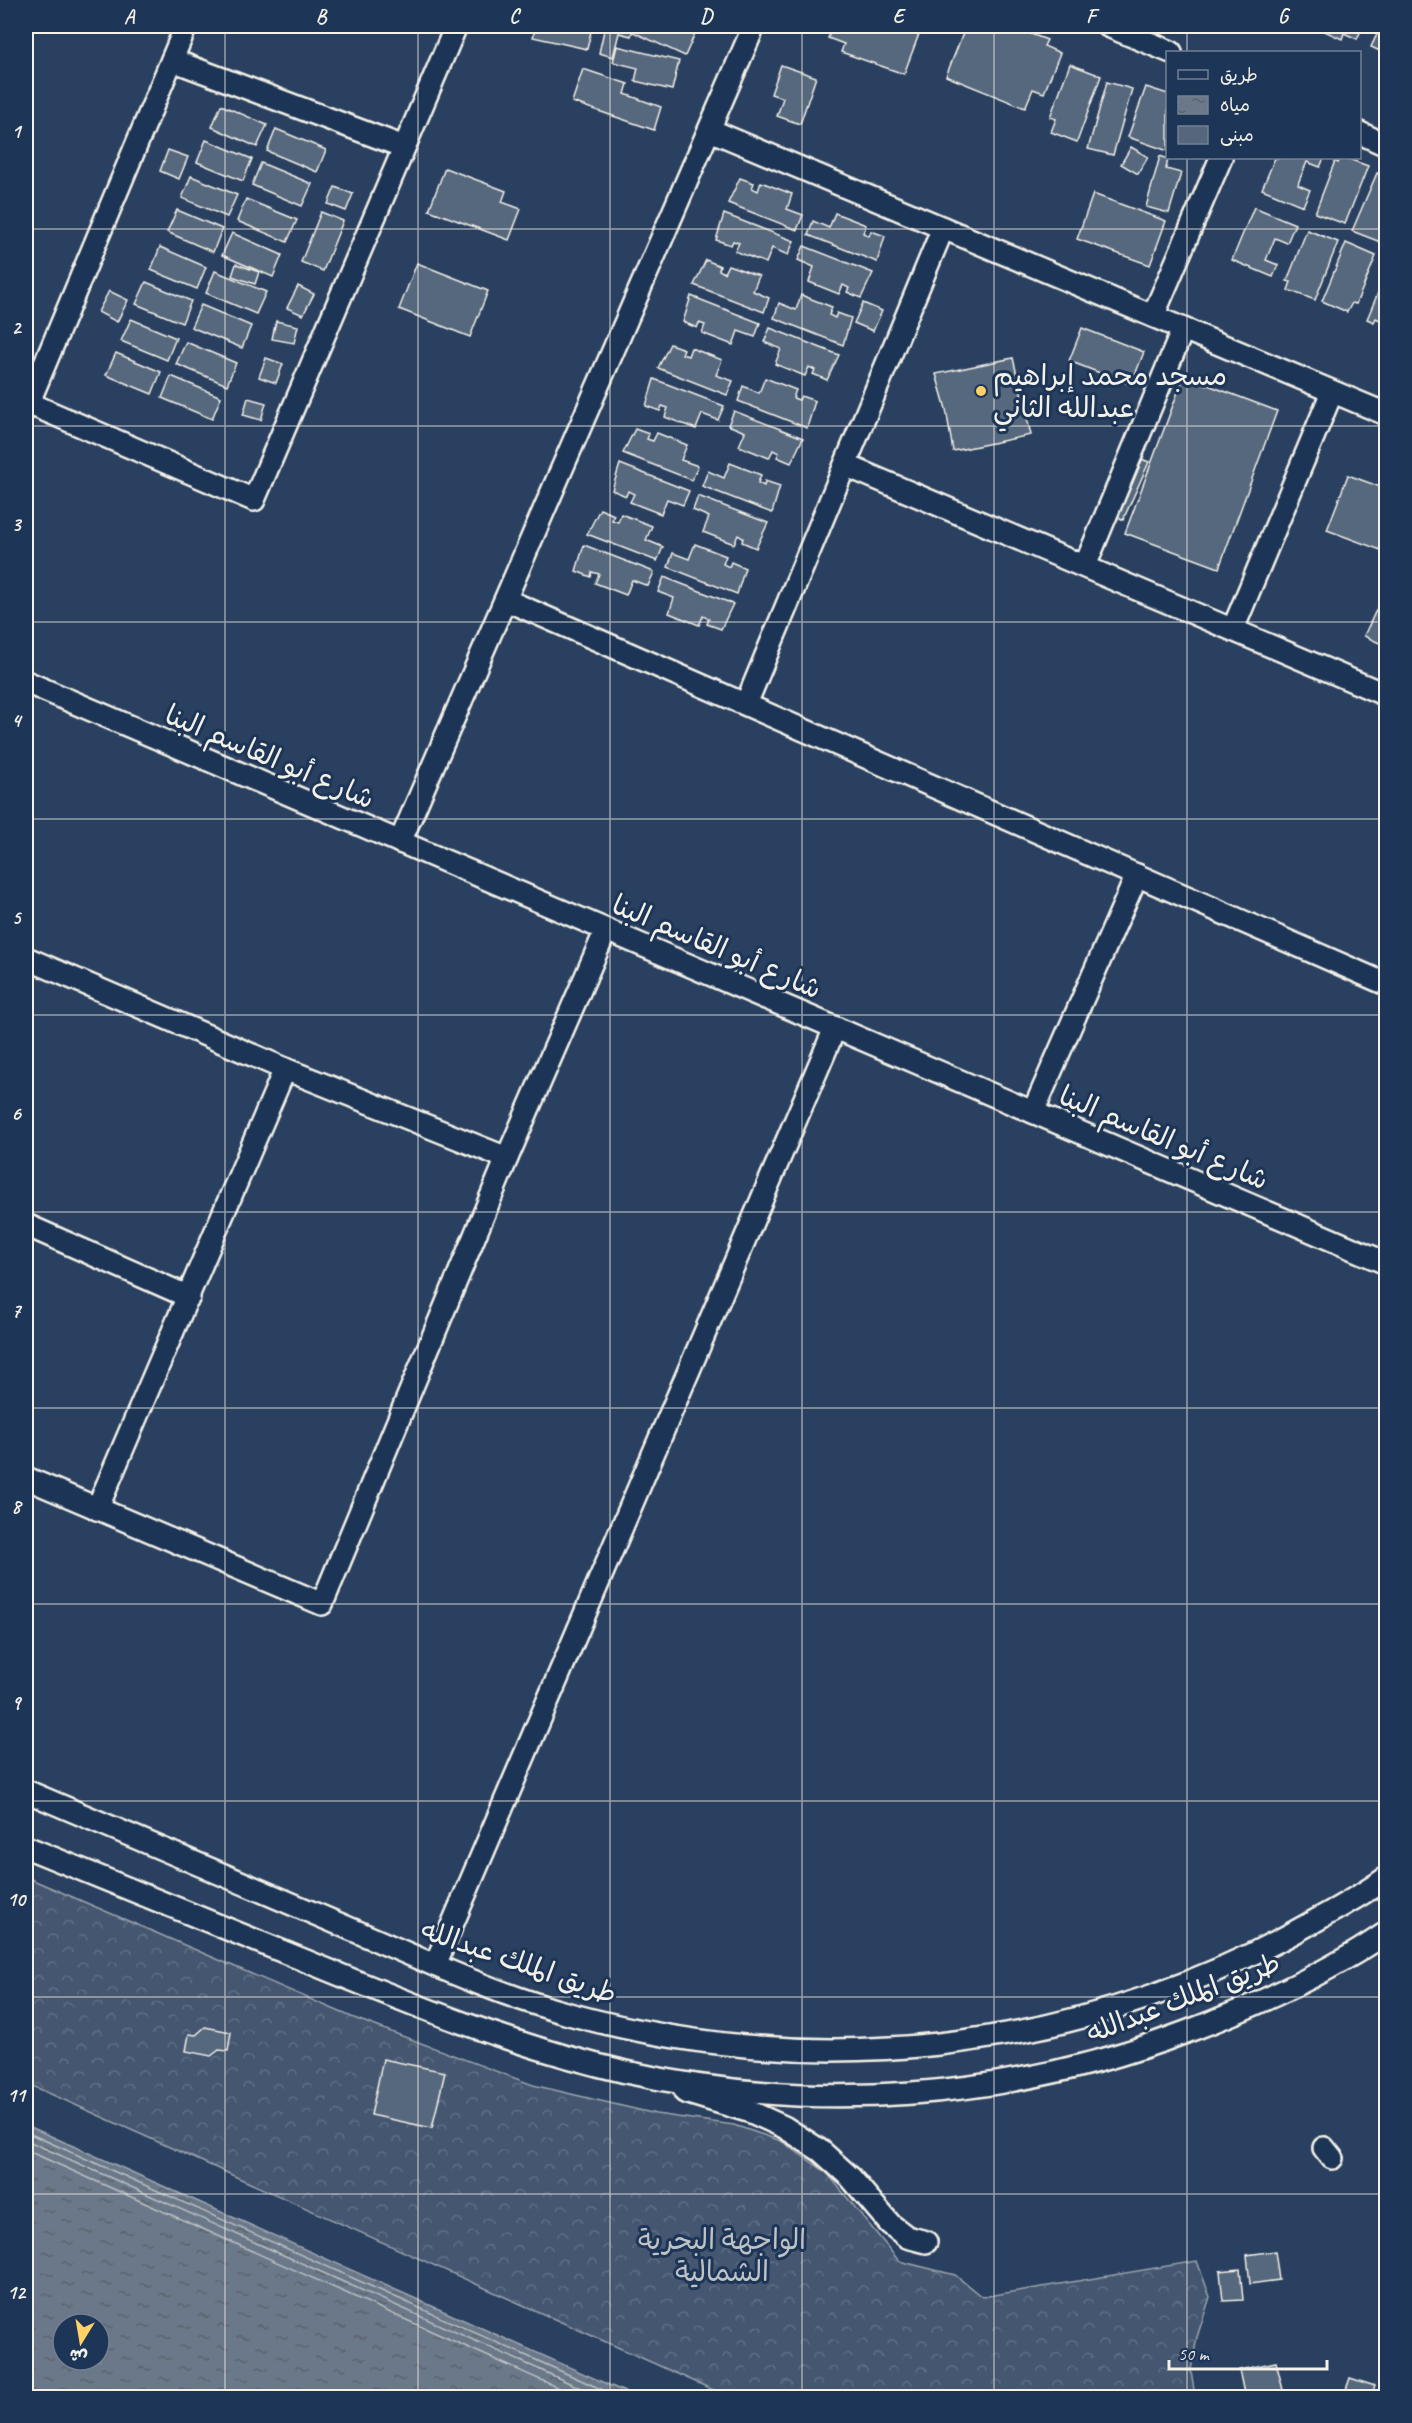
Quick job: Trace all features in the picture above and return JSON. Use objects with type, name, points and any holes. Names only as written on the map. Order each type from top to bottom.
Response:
[{"type":"street","points":[[186,26],[27,406],[254,500],[456,26]]},
{"type":"street","points":[[400,842],[754,26]]},
{"type":"street","points":[[1108,26],[1168,51]]},
{"type":"street","points":[[172,60],[404,147]]},
{"type":"street","points":[[710,130],[1386,414]]},
{"type":"street","points":[[1361,135],[1386,145]]},
{"type":"street","points":[[1153,316],[1221,159]]},
{"type":"street","points":[[746,704],[943,228]]},
{"type":"street","points":[[1085,566],[1183,329]]},
{"type":"street","points":[[1233,629],[1332,392]]},
{"type":"street","points":[[846,465],[1386,694]]},
{"type":"street","points":[[506,600],[1386,984]]},
{"type":"street","name":"شارع أبو القاسم البنا","points":[[26,682],[1386,1263]]},
{"type":"street","points":[[1033,1112],[1137,875]]},
{"type":"street","points":[[26,1478],[322,1604],[507,1158],[606,930]]},
{"type":"street","points":[[26,958],[285,1069],[507,1158]]},
{"type":"street","points":[[435,1965],[835,1028]]},
{"type":"street","points":[[98,1509],[285,1069]]},
{"type":"street","points":[[26,1225],[189,1297]]},
{"type":"street","name":"طريق الملك عبدالله","points":[[26,1791],[435,1965],[567,2013],[646,2032],[701,2041],[821,2050],[960,2043],[1026,2032],[1124,2005],[1191,1981],[1256,1952],[1366,1893],[1386,1878]]},
{"type":"street","name":"طريق الملك عبدالله","points":[[26,1847],[414,2007],[529,2047],[628,2072],[679,2082],[771,2093],[867,2097],[969,2089],[1063,2071],[1142,2049],[1245,2008],[1295,1985],[1386,1933]]},
{"type":"street","points":[[1353,1953],[1386,1944]]},
{"type":"street","points":[[628,2072],[751,2112],[784,2127],[820,2151],[851,2178],[890,2224],[907,2237],[926,2242]]},
{"type":"green space","name":"الواجهة البحرية الشمالية","points":[[26,1877],[354,2018],[533,2085],[656,2114],[734,2125],[781,2141],[827,2173],[899,2261],[955,2275],[982,2297],[1197,2261],[1210,2297],[1197,2337],[1191,2370],[1195,2397],[729,2397],[26,2083]]},
{"type":"water","points":[[26,2125],[636,2397],[26,2397]]},
{"type":"building","points":[[536,26],[592,27],[587,49],[533,37]]},
{"type":"building","points":[[605,26],[634,26],[631,36],[619,33],[613,57],[599,53]]},
{"type":"building","points":[[636,26],[684,26],[696,31],[685,56],[633,32]]},
{"type":"building","points":[[833,26],[922,26],[904,74],[841,52],[844,44],[828,38]]},
{"type":"building","points":[[966,26],[1010,26],[1047,40],[1044,46],[1060,53],[1044,93],[1033,89],[1025,108],[946,76]]},
{"type":"building","points":[[1322,26],[1363,26],[1357,39],[1344,33],[1342,39],[1320,29]]},
{"type":"building","points":[[1381,26],[1386,26],[1386,60],[1380,57],[1382,52],[1371,47]]},
{"type":"building","points":[[617,46],[679,61],[672,90],[635,81],[638,68],[613,62]]},
{"type":"building","points":[[1070,64],[1101,76],[1077,142],[1051,132],[1056,119],[1050,117]]},
{"type":"building","points":[[781,65],[816,77],[800,124],[777,116],[783,98],[771,94]]},
{"type":"building","points":[[583,69],[628,84],[625,94],[661,107],[654,130],[572,102]]},
{"type":"building","points":[[1107,82],[1132,89],[1113,155],[1088,149]]},
{"type":"building","points":[[1146,87],[1166,93],[1166,150],[1128,137]]},
{"type":"building","points":[[221,105],[267,125],[257,147],[212,127]]},
{"type":"building","points":[[276,129],[326,150],[317,172],[267,151]]},
{"type":"building","points":[[206,140],[252,159],[243,181],[197,162]]},
{"type":"building","points":[[1131,147],[1148,157],[1138,174],[1121,164]]},
{"type":"building","points":[[168,150],[188,157],[179,179],[160,171]]},
{"type":"building","points":[[1160,156],[1168,159],[1166,169],[1181,173],[1169,213],[1146,207]]},
{"type":"building","points":[[1275,159],[1324,159],[1320,167],[1307,162],[1298,185],[1310,190],[1303,206],[1262,189]]},
{"type":"building","points":[[1340,159],[1349,159],[1368,166],[1345,224],[1315,213],[1335,161],[1338,163]]},
{"type":"building","points":[[261,163],[312,184],[302,206],[252,185]]},
{"type":"building","points":[[445,168],[506,191],[502,202],[521,209],[509,240],[429,210]]},
{"type":"building","points":[[1377,173],[1386,177],[1386,234],[1383,243],[1352,231]]},
{"type":"building","points":[[191,176],[237,195],[227,217],[182,198]]},
{"type":"building","points":[[740,178],[754,183],[752,188],[758,191],[761,182],[792,194],[787,209],[803,215],[797,230],[728,203]]},
{"type":"building","points":[[335,187],[353,194],[346,211],[328,204]]},
{"type":"building","points":[[1093,194],[1166,221],[1150,265],[1077,239]]},
{"type":"building","points":[[246,199],[297,220],[287,242],[237,221]]},
{"type":"building","points":[[1254,207],[1295,224],[1287,243],[1275,238],[1266,260],[1278,265],[1273,277],[1232,260]]},
{"type":"building","points":[[177,210],[222,229],[213,252],[167,232]]},
{"type":"building","points":[[321,212],[343,221],[323,271],[301,262]]},
{"type":"building","points":[[835,213],[866,225],[863,233],[869,236],[871,231],[885,236],[877,262],[808,235],[813,221],[829,228]]},
{"type":"building","points":[[724,214],[794,241],[788,255],[772,248],[766,263],[735,251],[739,243],[733,241],[731,245],[716,240]]},
{"type":"building","points":[[1307,230],[1338,242],[1315,300],[1288,290],[1291,282],[1287,281]]},
{"type":"building","points":[[232,233],[282,255],[273,277],[222,255]]},
{"type":"building","points":[[1346,243],[1376,256],[1356,304],[1352,303],[1347,312],[1322,301]]},
{"type":"building","points":[[804,246],[873,273],[861,298],[847,292],[849,288],[843,285],[839,294],[809,282],[814,267],[798,260]]},
{"type":"building","points":[[160,247],[206,267],[197,289],[151,270]]},
{"type":"building","points":[[706,260],[720,266],[719,270],[724,273],[728,265],[759,276],[753,291],[769,298],[764,312],[694,285]]},
{"type":"building","points":[[417,263],[488,291],[470,337],[399,309]]},
{"type":"building","points":[[236,264],[259,272],[255,284],[232,276]]},
{"type":"building","points":[[215,271],[266,292],[256,314],[206,293]]},
{"type":"building","points":[[1386,274],[1386,323],[1376,318],[1374,322],[1367,319]]},
{"type":"building","points":[[146,282],[191,301],[182,323],[136,304]]},
{"type":"building","points":[[298,286],[314,294],[303,315],[287,308]]},
{"type":"building","points":[[109,291],[128,300],[117,322],[98,312]]},
{"type":"building","points":[[801,295],[832,307],[829,315],[835,318],[837,313],[851,318],[843,345],[774,318],[779,303],[796,310]]},
{"type":"building","points":[[691,296],[760,323],[755,337],[738,331],[733,345],[702,333],[705,325],[699,323],[697,328],[683,322]]},
{"type":"building","points":[[863,303],[882,311],[873,331],[854,323]]},
{"type":"building","points":[[201,305],[251,326],[242,348],[191,327]]},
{"type":"building","points":[[131,319],[176,338],[167,360],[121,341]]},
{"type":"building","points":[[276,321],[298,326],[294,343],[272,339]]},
{"type":"building","points":[[770,328],[839,355],[827,380],[813,374],[815,370],[809,367],[805,376],[775,364],[781,349],[764,342]]},
{"type":"building","points":[[1082,328],[1144,352],[1131,385],[1069,361]]},
{"type":"building","points":[[186,342],[236,363],[227,385],[176,364]]},
{"type":"building","points":[[670,344],[684,349],[682,354],[688,356],[691,348],[722,360],[716,375],[733,381],[727,395],[658,368]]},
{"type":"building","points":[[116,353],[161,372],[152,394],[106,375]]},
{"type":"building","points":[[266,358],[283,364],[276,383],[259,377]]},
{"type":"building","name":"مسجد محمد إبراهيم عبدالله الثاني","points":[[1013,358],[1031,435],[953,451],[946,409],[936,374]]},
{"type":"building","points":[[171,376],[221,397],[212,419],[162,398]]},
{"type":"building","points":[[1184,376],[1277,411],[1219,568],[1125,533]]},
{"type":"building","points":[[765,378],[796,390],[793,398],[799,400],[801,396],[815,401],[807,428],[738,401],[743,386],[759,393]]},
{"type":"building","points":[[654,379],[724,406],[718,420],[702,414],[696,429],[665,417],[668,408],[662,406],[660,411],[646,406]]},
{"type":"building","points":[[248,398],[266,403],[261,420],[243,415]]},
{"type":"building","points":[[734,411],[803,438],[791,463],[777,457],[779,453],[773,450],[769,458],[739,446],[745,432],[728,425]]},
{"type":"building","points":[[635,429],[649,434],[647,439],[653,441],[657,433],[687,445],[681,460],[698,466],[692,480],[623,453]]},
{"type":"building","points":[[1129,454],[1149,462],[1123,520],[1114,516]]},
{"type":"building","points":[[730,463],[761,475],[758,483],[764,486],[765,481],[780,486],[772,513],[702,486],[708,471],[724,478]]},
{"type":"building","points":[[620,464],[689,491],[683,505],[667,499],[661,514],[630,502],[634,494],[628,491],[626,496],[612,490]]},
{"type":"building","points":[[1348,475],[1386,489],[1386,552],[1327,530]]},
{"type":"building","points":[[698,496],[768,523],[756,548],[742,542],[743,538],[738,535],[734,544],[703,532],[709,517],[693,510]]},
{"type":"building","points":[[600,509],[614,515],[612,520],[618,522],[621,514],[652,526],[646,540],[663,547],[657,561],[587,534]]},
{"type":"building","points":[[695,544],[726,556],[723,564],[729,567],[731,562],[745,568],[737,594],[668,567],[673,553],[689,559]]},
{"type":"building","points":[[584,545],[654,572],[648,586],[632,580],[626,595],[595,583],[599,574],[592,572],[591,577],[576,571]]},
{"type":"building","points":[[664,577],[733,604],[721,629],[707,624],[709,619],[703,616],[699,625],[669,613],[674,598],[658,592]]},
{"type":"building","points":[[1386,589],[1386,646],[1364,636]]},
{"type":"building","points":[[205,2027],[231,2032],[228,2051],[219,2050],[211,2056],[186,2051],[189,2034],[196,2035]]},
{"type":"building","points":[[383,2059],[445,2072],[432,2128],[371,2115]]},
{"type":"building","points":[[1275,2251],[1279,2280],[1250,2284],[1247,2255]]},
{"type":"building","points":[[1240,2269],[1243,2300],[1223,2301],[1220,2271]]},
{"type":"building","points":[[1276,2362],[1284,2394],[1269,2398],[1245,2398],[1239,2370]]},
{"type":"building","points":[[1350,2378],[1375,2386],[1371,2398],[1343,2398]]},
{"type":"place","name":"مسجد محمد إبراهيم عبدالله الثاني","points":[[981,391]]}]
